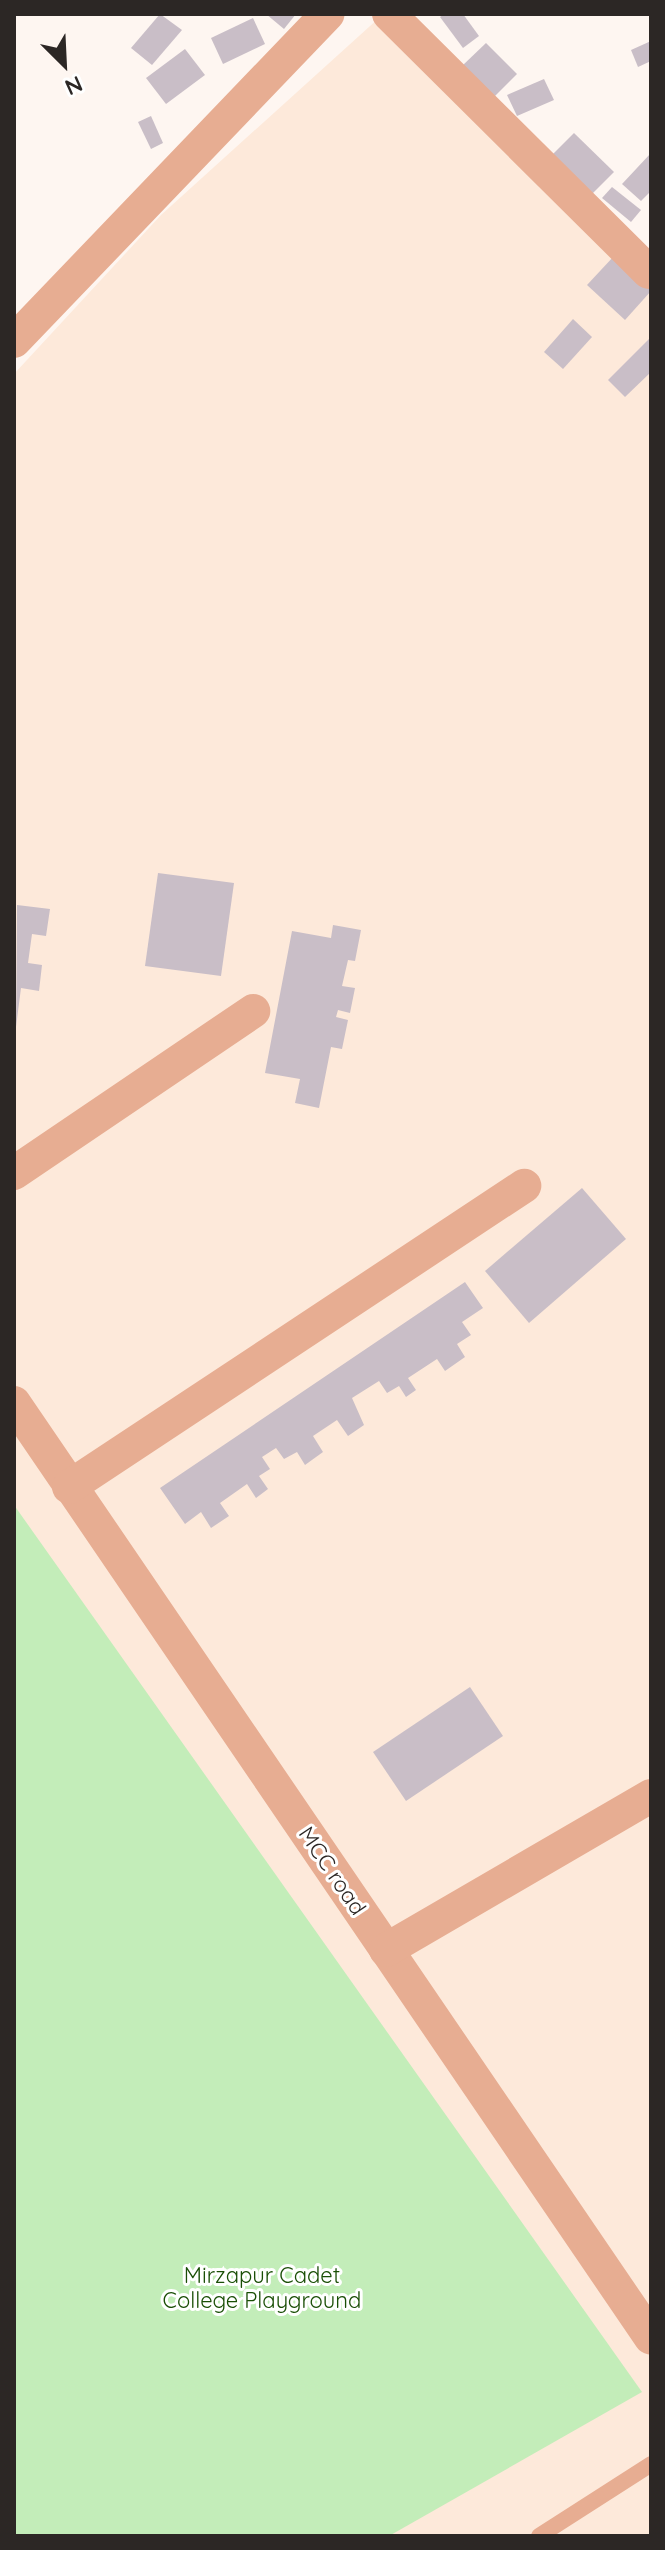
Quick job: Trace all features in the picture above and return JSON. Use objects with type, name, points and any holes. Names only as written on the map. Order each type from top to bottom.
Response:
[{"type":"street","points":[[14,341],[328,14]]},
{"type":"street","points":[[389,14],[650,272]]},
{"type":"street","points":[[14,1173],[253,1011]]},
{"type":"street","points":[[69,1487],[524,1186]]},
{"type":"street","name":"MCC road","points":[[14,1403],[650,2336]]},
{"type":"street","points":[[386,1950],[651,1796]]},
{"type":"lane","points":[[539,2536],[651,2464]]},
{"type":"shaded area","points":[[380,17],[651,294],[651,2536],[14,2536],[14,374],[161,215]]},
{"type":"green space","name":"Mirzapur Cadet College Playground","points":[[14,1505],[642,2392],[389,2536],[14,2536]]},
{"type":"building","points":[[160,14],[182,30],[152,65],[131,48]]},
{"type":"building","points":[[266,14],[296,14],[284,29]]},
{"type":"building","points":[[444,14],[463,14],[479,36],[463,48],[440,17]]},
{"type":"building","points":[[253,18],[265,44],[223,64],[211,38]]},
{"type":"building","points":[[651,41],[651,61],[638,67],[631,50]]},
{"type":"building","points":[[486,43],[517,74],[494,97],[462,66]]},
{"type":"building","points":[[185,49],[205,75],[166,104],[146,78]]},
{"type":"building","points":[[544,79],[554,100],[517,116],[507,95]]},
{"type":"building","points":[[151,116],[163,143],[151,149],[138,122]]},
{"type":"building","points":[[574,133],[614,172],[592,194],[552,155]]},
{"type":"building","points":[[651,153],[651,191],[641,201],[622,184]]},
{"type":"building","points":[[612,187],[641,210],[631,222],[602,198]]},
{"type":"building","points":[[614,256],[651,291],[625,320],[587,285]]},
{"type":"building","points":[[573,319],[592,337],[563,369],[544,352]]},
{"type":"building","points":[[651,337],[651,372],[625,397],[608,380]]},
{"type":"building","points":[[158,873],[234,883],[221,976],[145,966]]},
{"type":"building","points":[[17,905],[50,909],[46,936],[32,934],[28,963],[42,965],[39,991],[21,988],[16,1027]]},
{"type":"building","points":[[333,925],[361,930],[355,961],[348,960],[342,986],[355,988],[350,1013],[338,1010],[336,1017],[348,1020],[342,1049],[331,1047],[319,1108],[295,1103],[300,1079],[265,1073],[292,931],[331,938]]},
{"type":"building","points":[[582,1188],[626,1239],[529,1323],[485,1271]]},
{"type":"building","points":[[465,1282],[483,1308],[462,1322],[471,1335],[457,1344],[465,1357],[445,1371],[437,1359],[408,1378],[416,1390],[406,1397],[399,1386],[387,1393],[379,1381],[352,1398],[364,1425],[348,1436],[337,1420],[313,1436],[323,1452],[305,1465],[297,1452],[284,1459],[276,1448],[262,1457],[270,1469],[259,1476],[268,1489],[256,1498],[247,1484],[220,1503],[229,1516],[211,1528],[201,1512],[185,1524],[160,1488]]},
{"type":"building","points":[[470,1687],[503,1736],[406,1801],[373,1752]]}]
